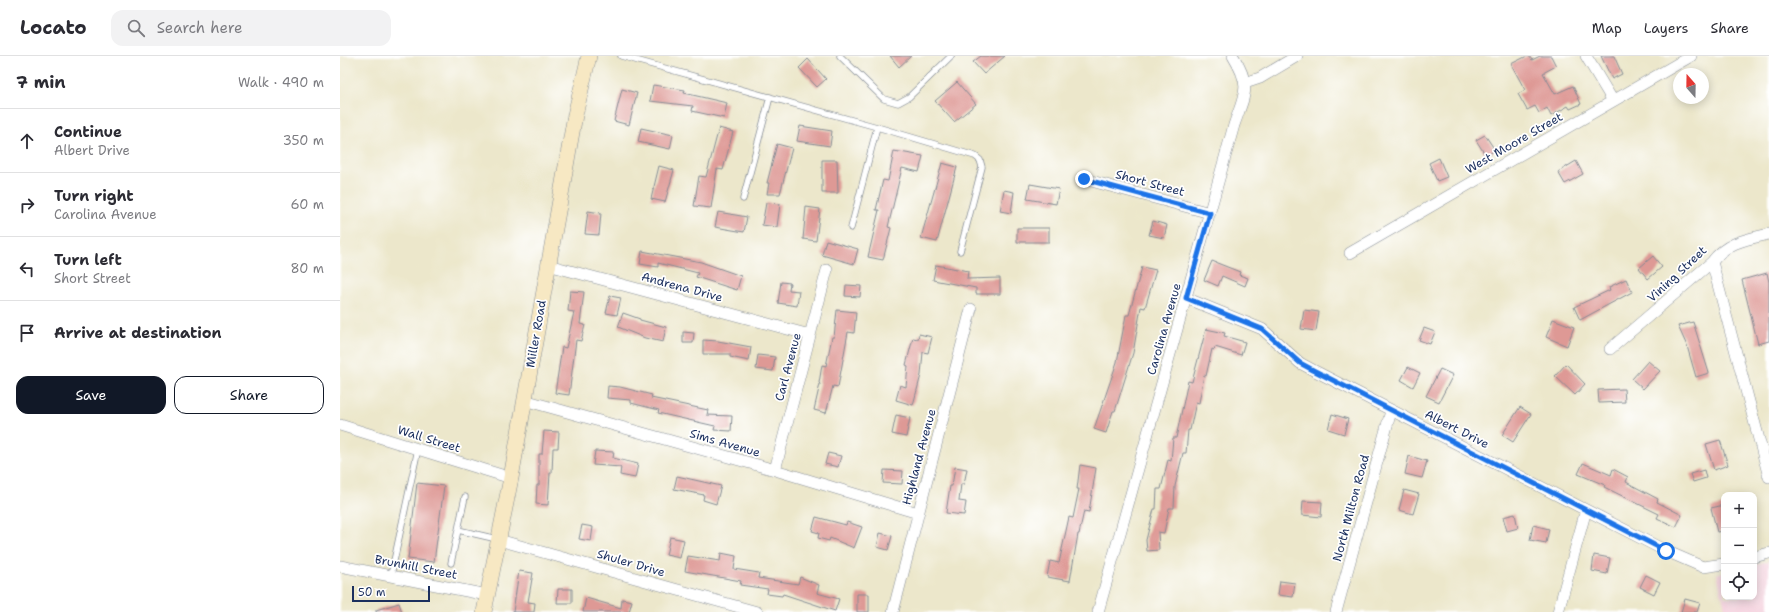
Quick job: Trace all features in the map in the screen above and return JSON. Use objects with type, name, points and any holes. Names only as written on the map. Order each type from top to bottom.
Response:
[{"type":"main road","name":"Miller Road","points":[[484,612],[511,478],[575,115],[589,56]]},
{"type":"street","points":[[1233,56],[1246,83],[1260,78],[1293,57]]},
{"type":"street","points":[[1586,56],[1613,101]]},
{"type":"street","name":"West Moore Street","points":[[1350,253],[1690,56]]},
{"type":"street","name":"Carolina Avenue","points":[[1098,612],[1234,125],[1244,99],[1246,83]]},
{"type":"street","name":"Short Street","points":[[1084,179],[1210,213]]},
{"type":"street","name":"Vining Street","points":[[1610,349],[1712,262],[1724,249],[1731,245],[1769,234]]},
{"type":"street","points":[[1712,262],[1769,477]]},
{"type":"street","name":"Andrena Drive","points":[[548,264],[810,335]]},
{"type":"street","name":"Carl Avenue","points":[[775,470],[827,270]]},
{"type":"street","name":"Albert Drive","points":[[1186,298],[1262,329],[1300,363],[1666,551],[1703,567],[1721,564]]},
{"type":"street","name":"Highland Avenue","points":[[893,612],[971,309]]},
{"type":"street","name":"Sims Avenue","points":[[524,400],[775,470],[918,513]]},
{"type":"street","name":"North Milton Road","points":[[1336,612],[1391,410]]},
{"type":"street","name":"Wall Street","points":[[340,425],[511,478]]},
{"type":"street","points":[[1558,612],[1586,510]]},
{"type":"street","name":"Shuler Drive","points":[[499,540],[757,612]]},
{"type":"street","points":[[1757,556],[1769,553]]},
{"type":"street","name":"Brunhill Street","points":[[340,566],[487,595]]},
{"type":"lane","points":[[621,56],[877,127],[975,156],[980,160],[982,167],[960,251]]},
{"type":"lane","points":[[840,56],[884,99],[898,103],[909,97],[951,56]]},
{"type":"lane","points":[[743,199],[770,97]]},
{"type":"lane","points":[[851,228],[877,127]]},
{"type":"lane","points":[[391,575],[418,449]]},
{"type":"lane","points":[[451,563],[465,497]]},
{"type":"lane","points":[[458,530],[499,540]]},
{"type":"shaded area","points":[[1769,561],[1769,612],[1726,612],[1723,600],[1757,600],[1757,564]]},
{"type":"shaded area","points":[[1721,573],[1721,591],[1717,574]]},
{"type":"building","points":[[890,56],[911,56],[899,67]]},
{"type":"building","points":[[981,56],[1005,56],[984,74],[973,62]]},
{"type":"building","points":[[1529,56],[1532,60],[1540,56],[1551,56],[1556,66],[1543,73],[1555,94],[1573,86],[1581,104],[1570,109],[1568,106],[1551,116],[1547,108],[1539,113],[1535,106],[1527,110],[1518,94],[1525,90],[1511,64]]},
{"type":"building","points":[[1601,56],[1614,56],[1622,74],[1612,79]]},
{"type":"building","points":[[808,59],[826,79],[817,87],[799,68]]},
{"type":"building","points":[[957,82],[976,104],[954,122],[935,101]]},
{"type":"building","points":[[653,85],[685,90],[684,93],[727,103],[724,118],[692,111],[693,106],[650,101]]},
{"type":"building","points":[[622,89],[637,93],[629,125],[614,121]]},
{"type":"building","points":[[800,126],[832,131],[830,146],[797,141]]},
{"type":"building","points":[[641,128],[673,135],[670,149],[638,142]]},
{"type":"building","points":[[719,128],[733,132],[723,170],[717,169],[711,208],[694,206],[699,176],[706,177]]},
{"type":"building","points":[[1485,135],[1495,150],[1486,156],[1476,140]]},
{"type":"building","points":[[777,144],[792,148],[780,194],[767,194],[769,183],[767,183]]},
{"type":"building","points":[[894,151],[923,156],[919,172],[902,168],[888,227],[891,228],[883,260],[868,257],[879,210],[876,210],[883,180],[888,181]]},
{"type":"building","points":[[1439,158],[1447,177],[1437,181],[1429,163]]},
{"type":"building","points":[[822,160],[837,160],[838,193],[822,193]]},
{"type":"building","points":[[1576,161],[1583,174],[1565,184],[1558,172]]},
{"type":"building","points":[[942,163],[957,167],[937,242],[921,238]]},
{"type":"building","points":[[659,166],[674,170],[665,202],[651,199]]},
{"type":"building","points":[[1030,184],[1059,189],[1056,204],[1027,199]]},
{"type":"building","points":[[1004,190],[1014,192],[1011,213],[1000,211]]},
{"type":"building","points":[[766,203],[780,204],[777,227],[762,225]]},
{"type":"building","points":[[806,207],[820,209],[816,241],[803,239]]},
{"type":"building","points":[[588,211],[601,213],[599,235],[585,234]]},
{"type":"building","points":[[718,212],[747,217],[744,232],[715,227]]},
{"type":"building","points":[[1153,221],[1167,225],[1164,238],[1149,235]]},
{"type":"building","points":[[1017,228],[1049,228],[1049,242],[1017,242]]},
{"type":"building","points":[[826,240],[858,249],[854,264],[822,255]]},
{"type":"building","points":[[642,251],[701,262],[741,276],[737,290],[696,277],[698,273],[658,263],[658,267],[640,264]]},
{"type":"building","points":[[1653,256],[1662,267],[1648,279],[1639,268]]},
{"type":"building","points":[[1212,261],[1240,272],[1239,275],[1248,278],[1245,286],[1222,276],[1218,286],[1204,280]]},
{"type":"building","points":[[936,265],[968,271],[967,279],[1000,278],[1000,294],[976,294],[976,288],[933,280]]},
{"type":"building","points":[[1142,267],[1156,270],[1145,308],[1141,307],[1133,353],[1115,411],[1113,411],[1106,433],[1094,429],[1117,362],[1126,315],[1129,315]]},
{"type":"building","points":[[1767,273],[1769,282],[1769,341],[1758,344],[1742,280]]},
{"type":"building","points":[[1626,279],[1632,292],[1580,320],[1574,307],[1610,290],[1609,287]]},
{"type":"building","points":[[781,282],[790,283],[789,290],[799,291],[797,306],[778,303]]},
{"type":"building","points":[[846,285],[861,286],[860,297],[845,296]]},
{"type":"building","points":[[570,291],[584,292],[580,324],[585,325],[581,341],[576,340],[569,395],[555,393],[562,347],[566,348],[574,312],[568,311]]},
{"type":"building","points":[[610,296],[621,298],[617,315],[606,313]]},
{"type":"building","points":[[837,310],[856,312],[854,333],[848,332],[838,387],[833,386],[826,413],[814,410],[820,384],[822,365],[826,366],[832,337],[834,337]]},
{"type":"building","points":[[1304,310],[1319,312],[1316,331],[1301,329]]},
{"type":"building","points":[[623,313],[640,320],[666,327],[663,342],[645,338],[618,327]]},
{"type":"building","points":[[1553,319],[1574,327],[1567,346],[1546,337]]},
{"type":"building","points":[[1693,322],[1709,373],[1696,377],[1687,346],[1678,326]]},
{"type":"building","points":[[1424,328],[1435,332],[1430,344],[1419,340]]},
{"type":"building","points":[[1206,329],[1225,333],[1224,336],[1245,342],[1241,355],[1215,347],[1214,350],[1212,349],[1206,376],[1204,375],[1199,403],[1196,402],[1190,430],[1188,430],[1186,453],[1183,453],[1175,486],[1174,508],[1169,508],[1164,533],[1158,532],[1159,550],[1147,551],[1146,540],[1154,509],[1156,509],[1157,489],[1161,489],[1168,460],[1171,461],[1173,438],[1176,438],[1188,381],[1192,382]]},
{"type":"building","points":[[683,332],[694,333],[693,343],[683,343]]},
{"type":"building","points":[[919,334],[932,337],[928,353],[923,352],[921,375],[913,405],[896,400],[900,385],[906,387],[908,366],[906,365],[913,338],[918,339]]},
{"type":"building","points":[[703,340],[751,347],[749,361],[730,357],[730,354],[703,354]]},
{"type":"building","points":[[758,355],[775,357],[773,371],[756,369]]},
{"type":"building","points":[[1648,361],[1660,371],[1643,389],[1632,379]]},
{"type":"building","points":[[1566,364],[1585,384],[1575,395],[1555,376]]},
{"type":"building","points":[[1408,367],[1420,373],[1413,387],[1401,380]]},
{"type":"building","points":[[1440,369],[1453,375],[1439,402],[1426,396]]},
{"type":"building","points":[[608,386],[620,387],[652,395],[651,398],[708,410],[707,415],[732,416],[731,431],[714,430],[715,426],[658,413],[659,410],[631,403],[631,400],[607,398]]},
{"type":"building","points":[[1624,389],[1625,402],[1599,403],[1598,390]]},
{"type":"building","points":[[1520,407],[1531,414],[1513,442],[1502,435]]},
{"type":"building","points":[[1332,414],[1348,419],[1344,434],[1328,429]]},
{"type":"building","points":[[896,415],[910,418],[906,437],[892,434]]},
{"type":"building","points":[[544,431],[559,432],[558,448],[553,448],[548,505],[536,504],[537,485],[539,485],[539,454],[542,454]]},
{"type":"building","points":[[1720,440],[1728,465],[1714,470],[1706,444]]},
{"type":"building","points":[[595,451],[614,452],[613,458],[638,464],[635,478],[620,475],[621,467],[593,465]]},
{"type":"building","points":[[828,453],[841,456],[838,467],[825,464]]},
{"type":"building","points":[[1409,456],[1427,461],[1422,478],[1405,474]]},
{"type":"building","points":[[1583,463],[1611,475],[1613,469],[1628,477],[1626,482],[1658,499],[1657,502],[1682,515],[1676,527],[1657,518],[1659,514],[1604,487],[1605,485],[1578,474]]},
{"type":"building","points":[[1080,465],[1096,468],[1089,512],[1084,511],[1078,534],[1070,581],[1047,577],[1050,561],[1059,563],[1069,517],[1073,518],[1079,489],[1077,489]]},
{"type":"building","points":[[955,467],[967,469],[964,484],[961,484],[959,501],[966,502],[964,515],[946,513],[950,486],[952,486]]},
{"type":"building","points":[[884,470],[903,471],[902,484],[883,483]]},
{"type":"building","points":[[1704,470],[1706,478],[1693,482],[1690,474]]},
{"type":"building","points":[[677,476],[721,486],[716,504],[703,500],[704,495],[674,489]]},
{"type":"building","points":[[417,483],[444,486],[434,562],[408,559]]},
{"type":"building","points":[[1404,490],[1419,494],[1413,514],[1399,510]]},
{"type":"building","points":[[1303,501],[1322,502],[1321,517],[1302,515]]},
{"type":"building","points":[[1721,506],[1721,531],[1717,532],[1711,508]]},
{"type":"building","points":[[1515,514],[1518,528],[1507,531],[1503,517]]},
{"type":"building","points":[[816,517],[846,525],[847,522],[862,527],[854,548],[830,538],[829,541],[818,538],[819,533],[812,531]]},
{"type":"building","points":[[582,525],[593,527],[591,541],[579,539]]},
{"type":"building","points":[[1533,525],[1549,529],[1546,543],[1530,540]]},
{"type":"building","points":[[880,533],[892,536],[888,550],[877,547]]},
{"type":"building","points":[[670,537],[684,540],[680,558],[666,555]]},
{"type":"building","points":[[721,553],[736,556],[734,569],[759,573],[758,578],[798,584],[800,577],[819,585],[817,593],[839,599],[835,611],[783,594],[782,596],[767,594],[768,589],[740,585],[741,581],[685,571],[688,556],[720,561]]},
{"type":"building","points":[[1594,555],[1610,558],[1607,574],[1592,571]]},
{"type":"building","points":[[519,571],[533,573],[528,602],[535,603],[534,612],[513,612]]},
{"type":"building","points":[[1646,575],[1660,582],[1654,594],[1640,587]]},
{"type":"building","points":[[1280,581],[1295,583],[1293,597],[1278,595]]},
{"type":"building","points":[[558,589],[572,589],[572,603],[557,603]]},
{"type":"building","points":[[857,594],[869,594],[869,612],[857,612]]},
{"type":"building","points":[[586,598],[621,608],[622,599],[632,601],[629,612],[583,612]]},
{"type":"building","points":[[1685,599],[1700,603],[1697,612],[1681,612]]},
{"type":"building","points":[[399,603],[402,612],[376,612],[376,610]]},
{"type":"route","points":[[1084,179],[1210,213],[1186,298],[1246,321],[1262,329],[1300,363],[1666,551]]}]
